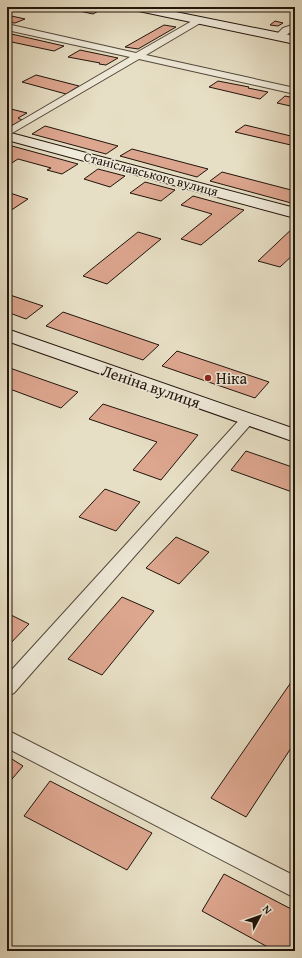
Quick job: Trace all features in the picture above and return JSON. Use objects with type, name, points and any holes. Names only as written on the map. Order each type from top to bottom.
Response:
[{"type":"street","points":[[134,7],[295,40]]},
{"type":"street","points":[[7,133],[199,20]]},
{"type":"street","points":[[7,27],[295,91]]},
{"type":"street","points":[[279,36],[286,30],[295,27]]},
{"type":"street","name":"Станіславського вулиця","points":[[7,136],[295,213]]},
{"type":"street","name":"Леніна вулиця","points":[[7,336],[295,436]]},
{"type":"street","points":[[7,688],[247,420]]},
{"type":"street","points":[[7,738],[295,888]]},
{"type":"building","points":[[73,7],[91,7],[102,9],[93,14],[70,9]]},
{"type":"building","points":[[7,15],[25,19],[15,23],[7,22]]},
{"type":"building","points":[[275,21],[283,23],[278,26],[270,25]]},
{"type":"building","points":[[164,25],[176,27],[138,49],[125,47]]},
{"type":"building","points":[[7,33],[64,46],[54,51],[7,41]]},
{"type":"building","points":[[80,50],[118,58],[106,65],[68,57]]},
{"type":"building","points":[[36,75],[79,86],[66,94],[22,82]]},
{"type":"building","points":[[218,81],[268,92],[260,99],[209,87]]},
{"type":"building","points":[[285,96],[295,98],[295,107],[277,103]]},
{"type":"building","points":[[7,108],[27,113],[18,118],[22,120],[7,128]]},
{"type":"building","points":[[245,125],[295,137],[295,146],[235,132]]},
{"type":"building","points":[[45,126],[118,146],[106,154],[32,134]]},
{"type":"building","points":[[12,146],[78,164],[62,174],[47,170],[51,168],[18,159],[7,166],[7,149]]},
{"type":"building","points":[[132,149],[208,169],[197,177],[120,156]]},
{"type":"building","points":[[98,169],[125,176],[110,187],[84,179]]},
{"type":"building","points":[[222,172],[295,191],[295,204],[210,181]]},
{"type":"building","points":[[145,182],[175,190],[161,201],[130,193]]},
{"type":"building","points":[[10,193],[28,199],[7,213],[7,195]]},
{"type":"building","points":[[193,196],[244,210],[201,245],[181,239],[212,214],[181,205]]},
{"type":"building","points":[[295,226],[295,253],[280,267],[258,261]]},
{"type":"building","points":[[138,232],[161,239],[107,284],[83,276]]},
{"type":"building","points":[[7,294],[43,306],[26,319],[7,312]]},
{"type":"building","points":[[63,312],[159,345],[143,360],[46,326]]},
{"type":"building","points":[[177,351],[269,382],[255,398],[162,366]]},
{"type":"building","points":[[7,367],[78,392],[61,408],[7,388]]},
{"type":"building","points":[[103,404],[198,435],[161,480],[133,470],[157,442],[89,419]]},
{"type":"building","points":[[246,451],[295,468],[295,493],[231,470]]},
{"type":"building","points":[[105,489],[140,502],[116,531],[79,517]]},
{"type":"building","points":[[176,537],[209,552],[179,584],[146,568]]},
{"type":"building","points":[[122,597],[154,611],[102,675],[68,659]]},
{"type":"building","points":[[7,613],[29,624],[7,647]]},
{"type":"building","points":[[294,678],[295,742],[246,817],[211,798]]},
{"type":"building","points":[[7,756],[23,766],[7,785]]},
{"type":"building","points":[[50,781],[152,833],[127,870],[24,816]]},
{"type":"building","points":[[224,874],[295,911],[295,951],[275,951],[202,911]]},
{"type":"place","name":"Ніка","points":[[208,378]]}]
